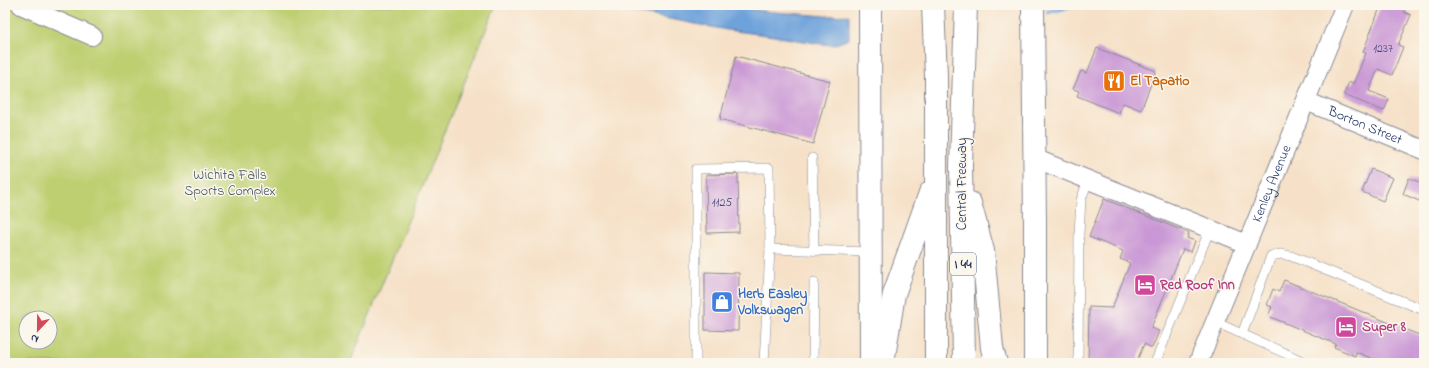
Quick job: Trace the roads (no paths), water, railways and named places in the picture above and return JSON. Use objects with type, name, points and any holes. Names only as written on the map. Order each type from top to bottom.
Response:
[{"type":"main road","points":[[870,5],[872,363]]},
{"type":"main road","name":"Central Freeway","points":[[933,5],[936,76],[936,363]]},
{"type":"main road","name":"Central Freeway","points":[[964,363],[961,166],[966,5]]},
{"type":"main road","points":[[1033,5],[1035,363]]},
{"type":"main road","points":[[961,166],[983,251],[992,348],[996,363]]},
{"type":"main road","points":[[882,363],[894,294],[936,176]]},
{"type":"street","points":[[21,5],[92,36]]},
{"type":"street","name":"Kenley Avenue","points":[[1198,363],[1345,5]]},
{"type":"street","name":"Borton Street","points":[[1306,102],[1424,150]]},
{"type":"street","points":[[1034,158],[1247,244]]},
{"type":"lane","points":[[812,158],[814,250]]},
{"type":"lane","points":[[696,363],[696,169],[770,168],[770,249],[764,363]]},
{"type":"lane","points":[[1078,363],[1079,233],[1081,200],[1088,180]]},
{"type":"lane","points":[[1155,363],[1210,229]]},
{"type":"lane","points":[[770,249],[871,252]]},
{"type":"lane","points":[[1242,334],[1271,256],[1281,254],[1291,256],[1424,310]]},
{"type":"lane","points":[[813,363],[814,282]]},
{"type":"lane","points":[[1215,322],[1307,363]]},
{"type":"water","points":[[595,5],[725,5],[763,11],[826,16],[849,15],[849,39],[833,45],[821,44],[727,30]]},
{"type":"waterway","points":[[1048,12],[1077,5]]},
{"type":"place","name":"El Tapatio","points":[[1114,81]]},
{"type":"place","name":"Red Roof Inn","points":[[1145,285]]},
{"type":"place","name":"Herb Easley Volkswagen","points":[[722,302]]},
{"type":"place","name":"Super 8","points":[[1346,327]]},
{"type":"park label","name":"Wichita Falls Sports Complex","points":[[230,184]]}]
